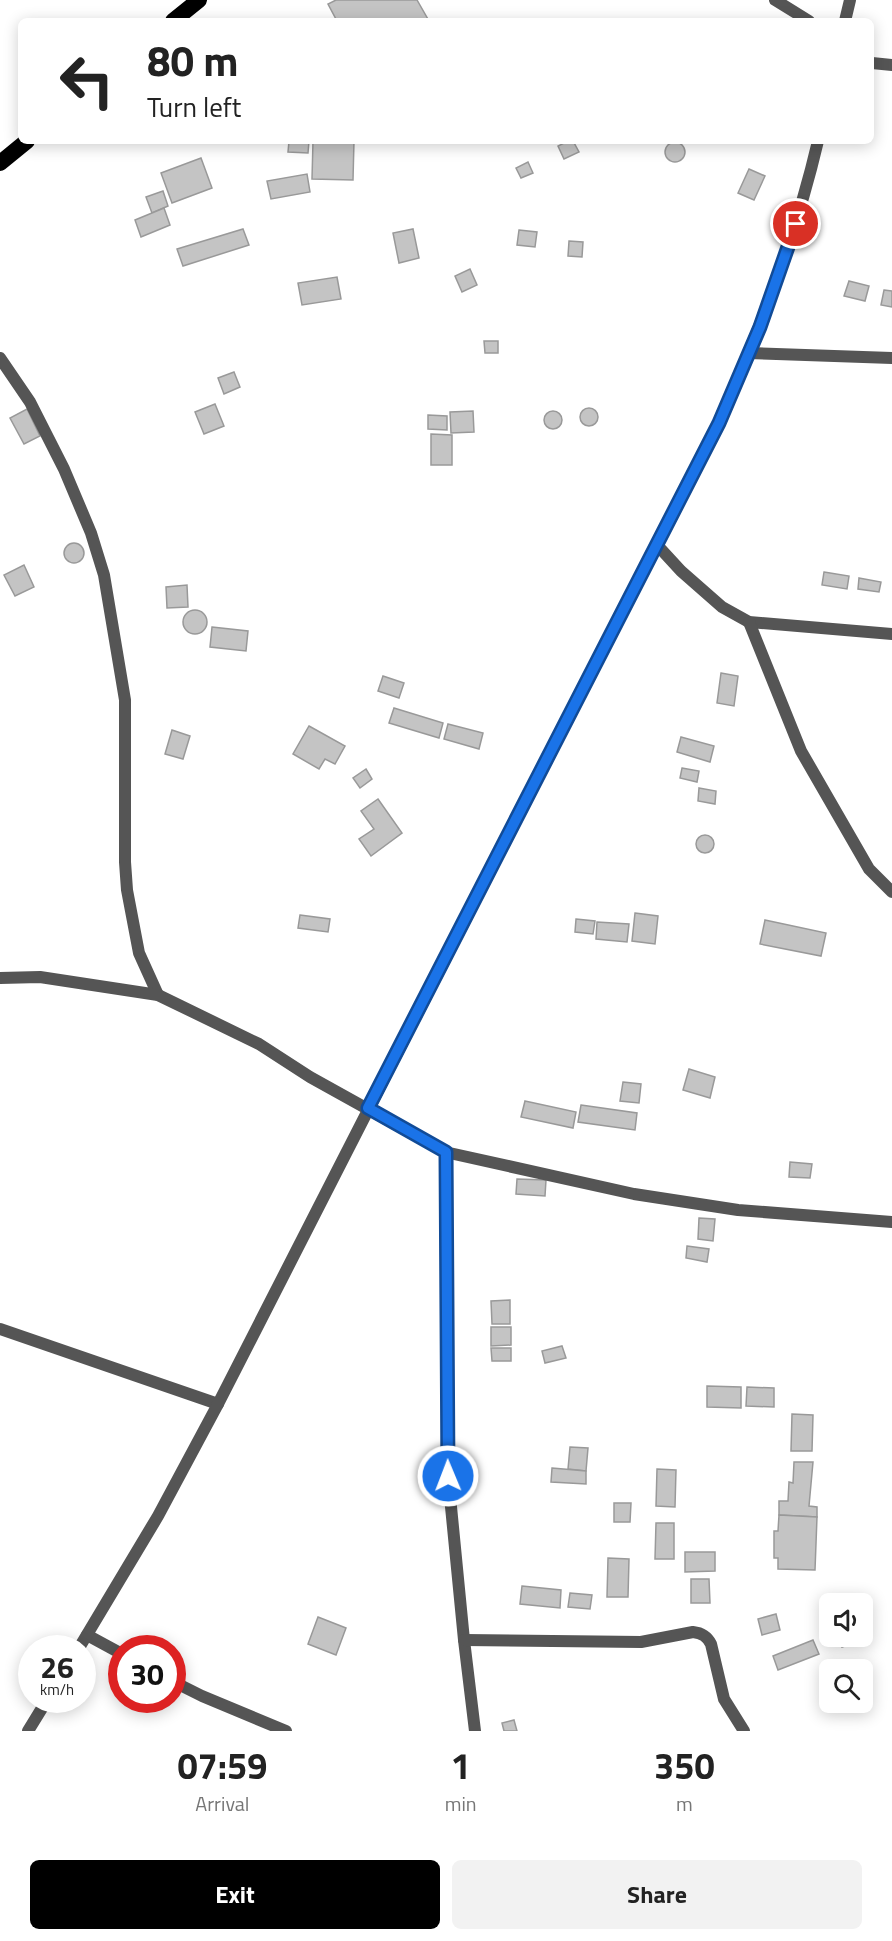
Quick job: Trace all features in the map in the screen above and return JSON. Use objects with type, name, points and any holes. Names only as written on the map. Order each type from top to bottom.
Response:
[{"type":"highway","points":[[177,18],[199,0]]},
{"type":"highway","points":[[0,163],[23,144]]},
{"type":"street","points":[[775,0],[803,18]]},
{"type":"street","points":[[846,18],[850,0]]},
{"type":"street","points":[[874,63],[892,65]]},
{"type":"street","points":[[87,1635],[158,1516],[218,1404],[719,423],[749,353],[803,203],[817,144]]},
{"type":"street","points":[[749,353],[892,358]]},
{"type":"street","points":[[0,358],[30,402],[64,469],[91,533],[104,575],[125,700],[127,890],[139,953],[158,995]]},
{"type":"street","points":[[658,546],[681,571],[722,607],[749,622],[892,634]]},
{"type":"street","points":[[749,622],[801,751],[869,869],[892,892]]},
{"type":"street","points":[[0,978],[40,976],[158,995],[259,1044],[310,1077],[446,1152],[634,1194],[738,1210],[892,1222]]},
{"type":"street","points":[[446,1152],[448,1476],[475,1731]]},
{"type":"street","points":[[0,1329],[218,1404]]},
{"type":"street","points":[[464,1640],[641,1642],[693,1632],[700,1633],[707,1637],[711,1644],[724,1699],[744,1731]]},
{"type":"street","points":[[186,1688],[286,1731]]},
{"type":"street","points":[[28,1731],[39,1713]]},
{"type":"building","points":[[336,0],[417,0],[427,18],[335,18],[328,4]]},
{"type":"building","points":[[289,144],[309,144],[308,153],[288,152]]},
{"type":"building","points":[[313,144],[354,144],[353,180],[312,179]]},
{"type":"building","points":[[575,144],[579,152],[564,159],[558,146]]},
{"type":"building","points":[[670,144],[680,144],[684,148],[684,156],[679,161],[671,161],[666,156],[666,148]]},
{"type":"building","points":[[201,158],[212,188],[172,203],[161,173]]},
{"type":"building","points":[[528,162],[533,173],[521,178],[516,168]]},
{"type":"building","points":[[749,169],[765,176],[754,200],[738,193]]},
{"type":"building","points":[[307,174],[310,192],[271,199],[267,181]]},
{"type":"building","points":[[163,191],[168,206],[152,213],[146,197]]},
{"type":"building","points":[[164,208],[170,225],[141,237],[135,220]]},
{"type":"building","points":[[243,229],[249,245],[183,266],[177,249]]},
{"type":"building","points":[[413,229],[419,258],[399,263],[393,233]]},
{"type":"building","points":[[519,230],[537,232],[535,247],[517,245]]},
{"type":"building","points":[[569,241],[583,242],[582,257],[568,256]]},
{"type":"building","points":[[470,269],[477,285],[462,292],[455,276]]},
{"type":"building","points":[[337,277],[341,299],[302,305],[298,283]]},
{"type":"building","points":[[849,281],[869,286],[865,301],[844,296]]},
{"type":"building","points":[[884,290],[892,291],[892,307],[881,305]]},
{"type":"building","points":[[484,341],[498,341],[498,353],[485,353]]},
{"type":"building","points":[[234,372],[240,387],[224,394],[218,378]]},
{"type":"building","points":[[215,404],[224,426],[204,434],[195,412]]},
{"type":"building","points":[[589,408],[595,411],[598,417],[595,423],[589,426],[583,423],[580,417],[583,411]]},
{"type":"building","points":[[27,409],[40,436],[24,444],[10,418]]},
{"type":"building","points":[[473,411],[474,432],[451,433],[450,412]]},
{"type":"building","points":[[553,411],[561,416],[562,420],[557,428],[553,429],[545,424],[544,420],[549,412]]},
{"type":"building","points":[[428,415],[447,416],[447,430],[428,429]]},
{"type":"building","points":[[431,434],[452,435],[452,465],[431,465]]},
{"type":"building","points":[[74,543],[81,546],[84,553],[81,560],[74,563],[67,560],[64,553],[67,546]]},
{"type":"building","points":[[24,565],[34,587],[15,596],[4,575]]},
{"type":"building","points":[[824,572],[849,576],[847,589],[822,585]]},
{"type":"building","points":[[859,578],[881,582],[879,592],[858,589]]},
{"type":"building","points":[[187,585],[188,607],[167,608],[166,587]]},
{"type":"building","points":[[195,610],[204,613],[207,622],[204,631],[195,634],[186,631],[183,622],[186,613]]},
{"type":"building","points":[[212,627],[248,631],[246,651],[210,647]]},
{"type":"building","points":[[721,673],[738,676],[734,706],[717,703]]},
{"type":"building","points":[[383,676],[404,683],[399,698],[378,691]]},
{"type":"building","points":[[394,708],[443,723],[439,738],[389,723]]},
{"type":"building","points":[[448,724],[483,733],[479,749],[444,739]]},
{"type":"building","points":[[309,726],[345,746],[335,764],[325,759],[319,769],[293,754]]},
{"type":"building","points":[[172,730],[190,736],[183,759],[165,754]]},
{"type":"building","points":[[681,737],[714,746],[710,762],[677,752]]},
{"type":"building","points":[[682,768],[699,771],[697,782],[680,778]]},
{"type":"building","points":[[366,769],[372,779],[360,788],[353,778]]},
{"type":"building","points":[[699,788],[716,791],[715,804],[698,801]]},
{"type":"building","points":[[378,799],[402,833],[371,856],[359,839],[374,829],[361,811]]},
{"type":"building","points":[[701,835],[709,835],[714,840],[712,851],[701,853],[696,848],[696,840]]},
{"type":"building","points":[[635,913],[658,916],[655,944],[632,941]]},
{"type":"building","points":[[300,915],[330,919],[328,932],[298,928]]},
{"type":"building","points":[[576,919],[595,921],[593,934],[575,932]]},
{"type":"building","points":[[765,920],[826,933],[821,956],[760,944]]},
{"type":"building","points":[[597,922],[629,924],[627,942],[596,939]]},
{"type":"building","points":[[689,1069],[715,1077],[710,1098],[683,1090]]},
{"type":"building","points":[[623,1082],[641,1084],[639,1103],[620,1101]]},
{"type":"building","points":[[525,1101],[576,1112],[573,1128],[521,1117]]},
{"type":"building","points":[[581,1105],[637,1113],[635,1130],[578,1122]]},
{"type":"building","points":[[790,1162],[812,1164],[810,1178],[789,1177]]},
{"type":"building","points":[[517,1179],[546,1180],[545,1196],[516,1194]]},
{"type":"building","points":[[699,1218],[715,1219],[713,1241],[698,1239]]},
{"type":"building","points":[[687,1246],[709,1249],[707,1262],[686,1258]]},
{"type":"building","points":[[510,1300],[510,1324],[492,1324],[491,1301]]},
{"type":"building","points":[[491,1327],[511,1327],[511,1345],[491,1346]]},
{"type":"building","points":[[562,1346],[566,1358],[545,1363],[542,1351]]},
{"type":"building","points":[[491,1348],[511,1348],[511,1361],[492,1361]]},
{"type":"building","points":[[707,1386],[741,1387],[741,1408],[707,1407]]},
{"type":"building","points":[[747,1387],[774,1388],[774,1407],[746,1406]]},
{"type":"building","points":[[792,1414],[813,1415],[812,1451],[791,1451]]},
{"type":"building","points":[[570,1447],[588,1448],[586,1471],[568,1469]]},
{"type":"building","points":[[794,1462],[813,1462],[809,1506],[817,1507],[817,1517],[779,1515],[779,1501],[788,1501],[789,1482],[793,1483]]},
{"type":"building","points":[[552,1468],[586,1471],[586,1484],[551,1482]]},
{"type":"building","points":[[657,1469],[676,1470],[675,1507],[656,1506]]},
{"type":"building","points":[[614,1503],[631,1503],[630,1522],[614,1522]]},
{"type":"building","points":[[779,1515],[817,1517],[815,1570],[778,1569],[778,1558],[774,1558],[774,1531],[778,1531]]},
{"type":"building","points":[[656,1523],[674,1523],[674,1559],[655,1559]]},
{"type":"building","points":[[685,1552],[715,1552],[715,1571],[685,1572]]},
{"type":"building","points":[[608,1558],[629,1559],[628,1597],[607,1597]]},
{"type":"building","points":[[691,1579],[709,1579],[710,1603],[691,1603]]},
{"type":"building","points":[[522,1586],[561,1590],[560,1608],[520,1604]]},
{"type":"building","points":[[570,1593],[592,1595],[590,1609],[568,1607]]},
{"type":"building","points":[[776,1614],[780,1630],[762,1635],[758,1619]]},
{"type":"building","points":[[318,1617],[346,1628],[336,1655],[308,1644]]},
{"type":"building","points":[[813,1640],[819,1654],[778,1670],[773,1656]]},
{"type":"building","points":[[514,1720],[517,1731],[504,1731],[502,1723]]},
{"type":"route","points":[[448,1476],[446,1152],[368,1108],[658,546],[719,423],[760,327],[796,224]]}]
